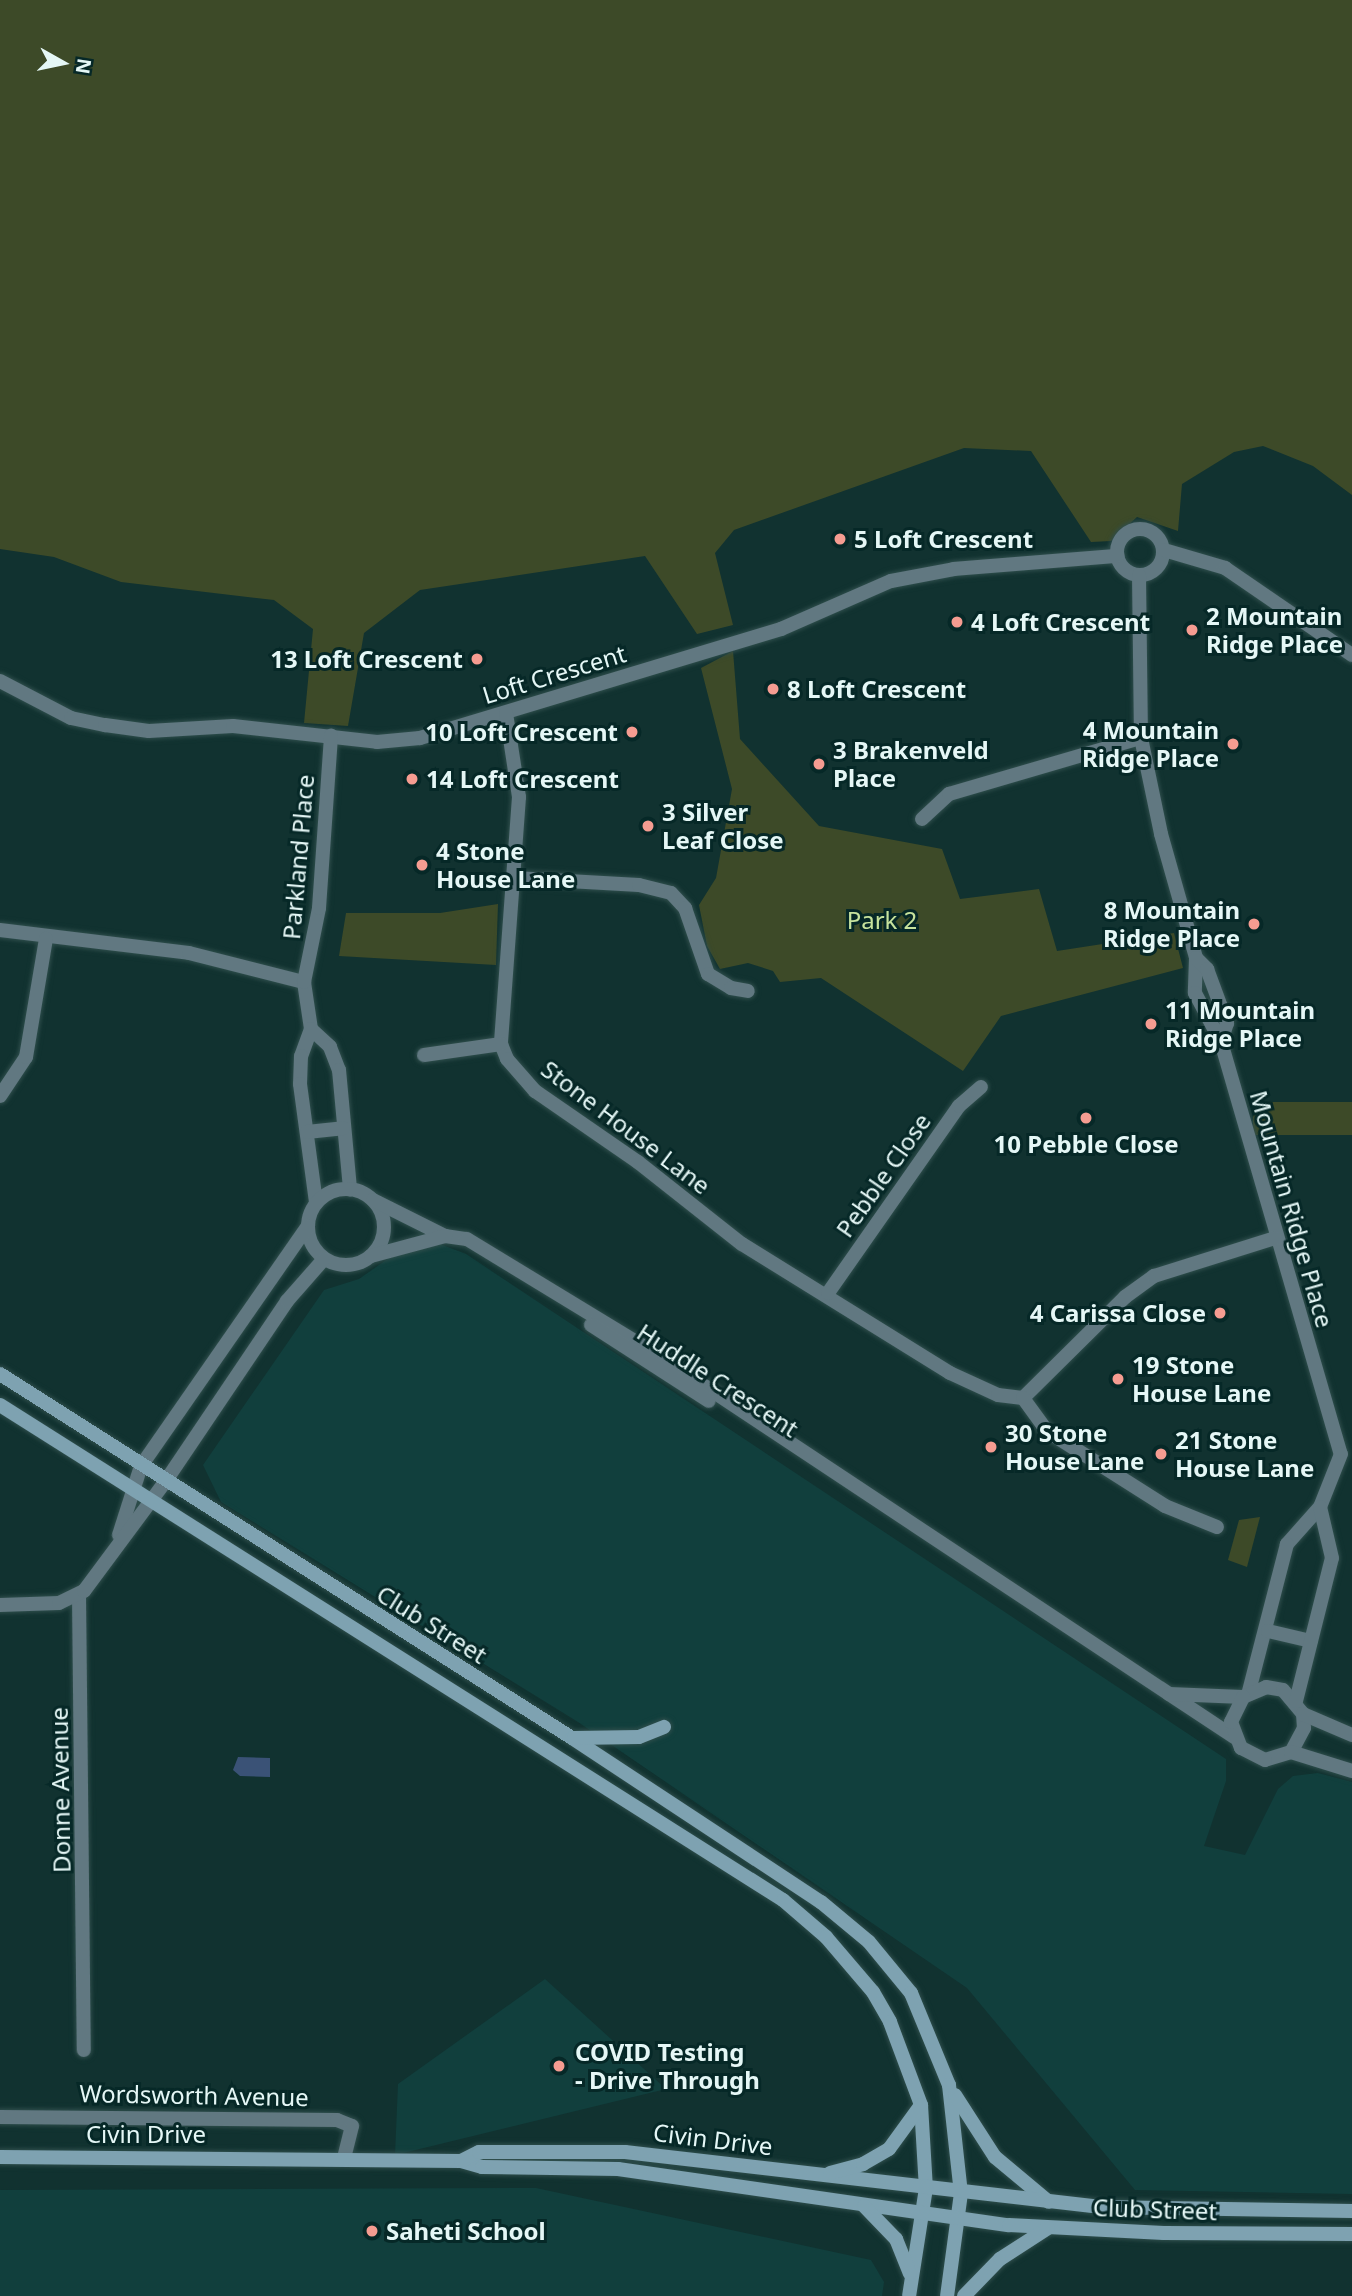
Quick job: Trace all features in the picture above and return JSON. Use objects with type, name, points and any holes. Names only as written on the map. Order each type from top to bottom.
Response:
[{"type":"main road","name":"Club Street","points":[[0,1374],[164,1482],[572,1738],[838,1914],[892,1965],[911,1993],[949,2085]]},
{"type":"main road","name":"Club Street","points":[[0,1405],[148,1502],[783,1900],[825,1937],[873,1992],[890,2022],[921,2105],[926,2188],[909,2296]]},
{"type":"main road","points":[[572,1738],[639,1737],[664,1727]]},
{"type":"main road","points":[[947,2296],[961,2193],[949,2085]]},
{"type":"main road","points":[[949,2085],[995,2157],[1049,2202]]},
{"type":"main road","points":[[822,2175],[863,2164],[889,2149],[921,2105]]},
{"type":"main road","name":"Civin Drive","points":[[461,2161],[480,2152],[625,2152],[961,2193]]},
{"type":"main road","name":"Civin Drive","points":[[0,2157],[344,2158],[461,2161],[482,2168],[647,2172],[957,2219]]},
{"type":"main road","name":"Club Street","points":[[961,2193],[1049,2202],[1352,2211]]},
{"type":"main road","points":[[864,2206],[896,2239],[912,2281]]},
{"type":"main road","name":"Club Street","points":[[957,2219],[1048,2228],[1352,2234]]},
{"type":"main road","points":[[964,2296],[1000,2259],[1048,2228]]},
{"type":"street","points":[[1164,550],[1154,571],[1139,575],[1125,570],[1117,556],[1119,541],[1138,528],[1152,531],[1164,550],[1224,568],[1352,655]]},
{"type":"street","name":"Loft Crescent","points":[[0,681],[71,718],[149,731],[233,726],[377,742],[420,738],[781,629],[891,581],[954,569],[1117,556]]},
{"type":"street","name":"Mountain Ridge Place","points":[[1139,575],[1141,738],[1161,834],[1196,958],[1195,993],[1221,1042],[1275,1238],[1346,1455],[1320,1507]]},
{"type":"street","points":[[424,1055],[500,1044],[515,878],[518,774],[506,713]]},
{"type":"street","name":"Parkland Place","points":[[304,982],[319,908],[331,735]]},
{"type":"street","points":[[922,819],[949,794],[1141,738]]},
{"type":"street","points":[[515,878],[639,884],[671,893],[685,908],[708,974],[731,988],[748,991]]},
{"type":"street","points":[[0,930],[46,939],[189,953],[304,982],[311,1029],[301,1056],[316,1202],[307,1226],[141,1466],[130,1490],[117,1543]]},
{"type":"street","points":[[0,1096],[26,1056],[46,939]]},
{"type":"street","name":"Mountain Ridge Place","points":[[1196,958],[1208,969],[1227,1023],[1221,1042]]},
{"type":"street","points":[[311,1029],[330,1047],[340,1070],[350,1189]]},
{"type":"street","name":"Stone House Lane","points":[[500,1044],[535,1091],[638,1162],[742,1244],[828,1293],[950,1373],[999,1395],[1023,1398]]},
{"type":"street","name":"Pebble Close","points":[[828,1293],[959,1106],[981,1087]]},
{"type":"street","points":[[307,1132],[344,1128]]},
{"type":"street","points":[[316,1202],[326,1194],[350,1189],[373,1200],[384,1222],[379,1247],[371,1256]]},
{"type":"street","name":"Huddle Crescent","points":[[373,1200],[445,1236],[467,1240],[531,1276],[551,1300],[851,1494],[890,1510],[1234,1737]]},
{"type":"street","points":[[307,1226],[309,1238],[324,1259],[348,1265],[445,1236]]},
{"type":"street","points":[[1217,1527],[1165,1506],[1047,1431],[1023,1398],[1125,1297],[1154,1276],[1275,1238]]},
{"type":"street","points":[[0,1605],[53,1604],[79,1595],[164,1482],[287,1301],[324,1259]]},
{"type":"street","points":[[1320,1507],[1332,1558],[1311,1641],[1300,1707],[1300,1741],[1291,1752],[1265,1760],[1252,1756],[1234,1737],[1234,1708],[1246,1694],[1268,1631],[1287,1544],[1320,1507]]},
{"type":"street","name":"Donne Avenue","points":[[79,1595],[84,2050]]},
{"type":"street","points":[[1268,1631],[1311,1641]]},
{"type":"street","points":[[1167,1694],[1246,1694],[1275,1688],[1300,1707],[1352,1735]]},
{"type":"street","points":[[1291,1752],[1352,1771]]},
{"type":"street","name":"Wordsworth Avenue","points":[[0,2117],[337,2120],[352,2126],[344,2158]]},
{"type":"shaded area","points":[[440,1244],[466,1254],[1226,1759],[1226,1781],[1204,1846],[1245,1855],[1278,1789],[1293,1776],[1318,1773],[1352,1782],[1352,2194],[1135,2190],[967,1988],[578,1722],[221,1502],[203,1465],[324,1290],[359,1279],[396,1253]]},
{"type":"shaded area","points":[[238,1757],[270,1758],[270,1777],[240,1776],[233,1770]]},
{"type":"shaded area","points":[[545,1979],[666,2089],[395,2155],[398,2084]]},
{"type":"shaded area","name":"Saheti School","points":[[536,2188],[871,2260],[884,2282],[882,2296],[0,2296],[0,2190]]},
{"type":"green space","points":[[0,0],[1352,0],[1352,495],[1313,466],[1263,446],[1234,452],[1182,484],[1178,531],[1137,517],[1111,541],[1091,542],[1031,451],[964,448],[734,530],[715,553],[733,625],[697,634],[645,556],[420,590],[364,633],[348,726],[304,723],[313,629],[274,600],[121,582],[54,557],[0,549]]},
{"type":"green space","name":"Park 2","points":[[733,651],[740,739],[819,826],[942,849],[960,899],[1039,889],[1057,951],[1174,933],[1183,968],[1001,1016],[963,1071],[821,978],[780,982],[773,971],[748,963],[720,969],[707,946],[699,905],[716,878],[732,789],[701,668]]},
{"type":"green space","points":[[498,904],[496,965],[339,956],[346,913],[440,913]]},
{"type":"green space","points":[[1253,1102],[1352,1102],[1352,1135],[1253,1135]]},
{"type":"green space","points":[[1260,1517],[1247,1567],[1228,1560],[1239,1520]]},
{"type":"place","name":"5 Loft Crescent","points":[[840,539]]},
{"type":"place","name":"4 Loft Crescent","points":[[957,622]]},
{"type":"place","name":"2 Mountain Ridge Place","points":[[1192,630]]},
{"type":"place","name":"13 Loft Crescent","points":[[477,659]]},
{"type":"place","name":"8 Loft Crescent","points":[[773,689]]},
{"type":"place","name":"10 Loft Crescent","points":[[632,732]]},
{"type":"place","name":"4 Mountain Ridge Place","points":[[1233,744]]},
{"type":"place","name":"3 Brakenveld Place","points":[[819,764]]},
{"type":"place","name":"14 Loft Crescent","points":[[412,779]]},
{"type":"place","name":"3 Silver Leaf Close","points":[[648,826]]},
{"type":"place","name":"4 Stone House Lane","points":[[422,865]]},
{"type":"place","name":"8 Mountain Ridge Place","points":[[1254,924]]},
{"type":"place","name":"11 Mountain Ridge Place","points":[[1151,1024]]},
{"type":"place","name":"10 Pebble Close","points":[[1086,1118]]},
{"type":"place","name":"4 Carissa Close","points":[[1220,1313]]},
{"type":"place","name":"19 Stone House Lane","points":[[1118,1379]]},
{"type":"place","name":"30 Stone House Lane","points":[[991,1447]]},
{"type":"place","name":"21 Stone House Lane","points":[[1161,1454]]},
{"type":"place","name":"COVID Testing - Drive Through","points":[[559,2066]]},
{"type":"place","name":"Saheti School","points":[[372,2231]]}]
